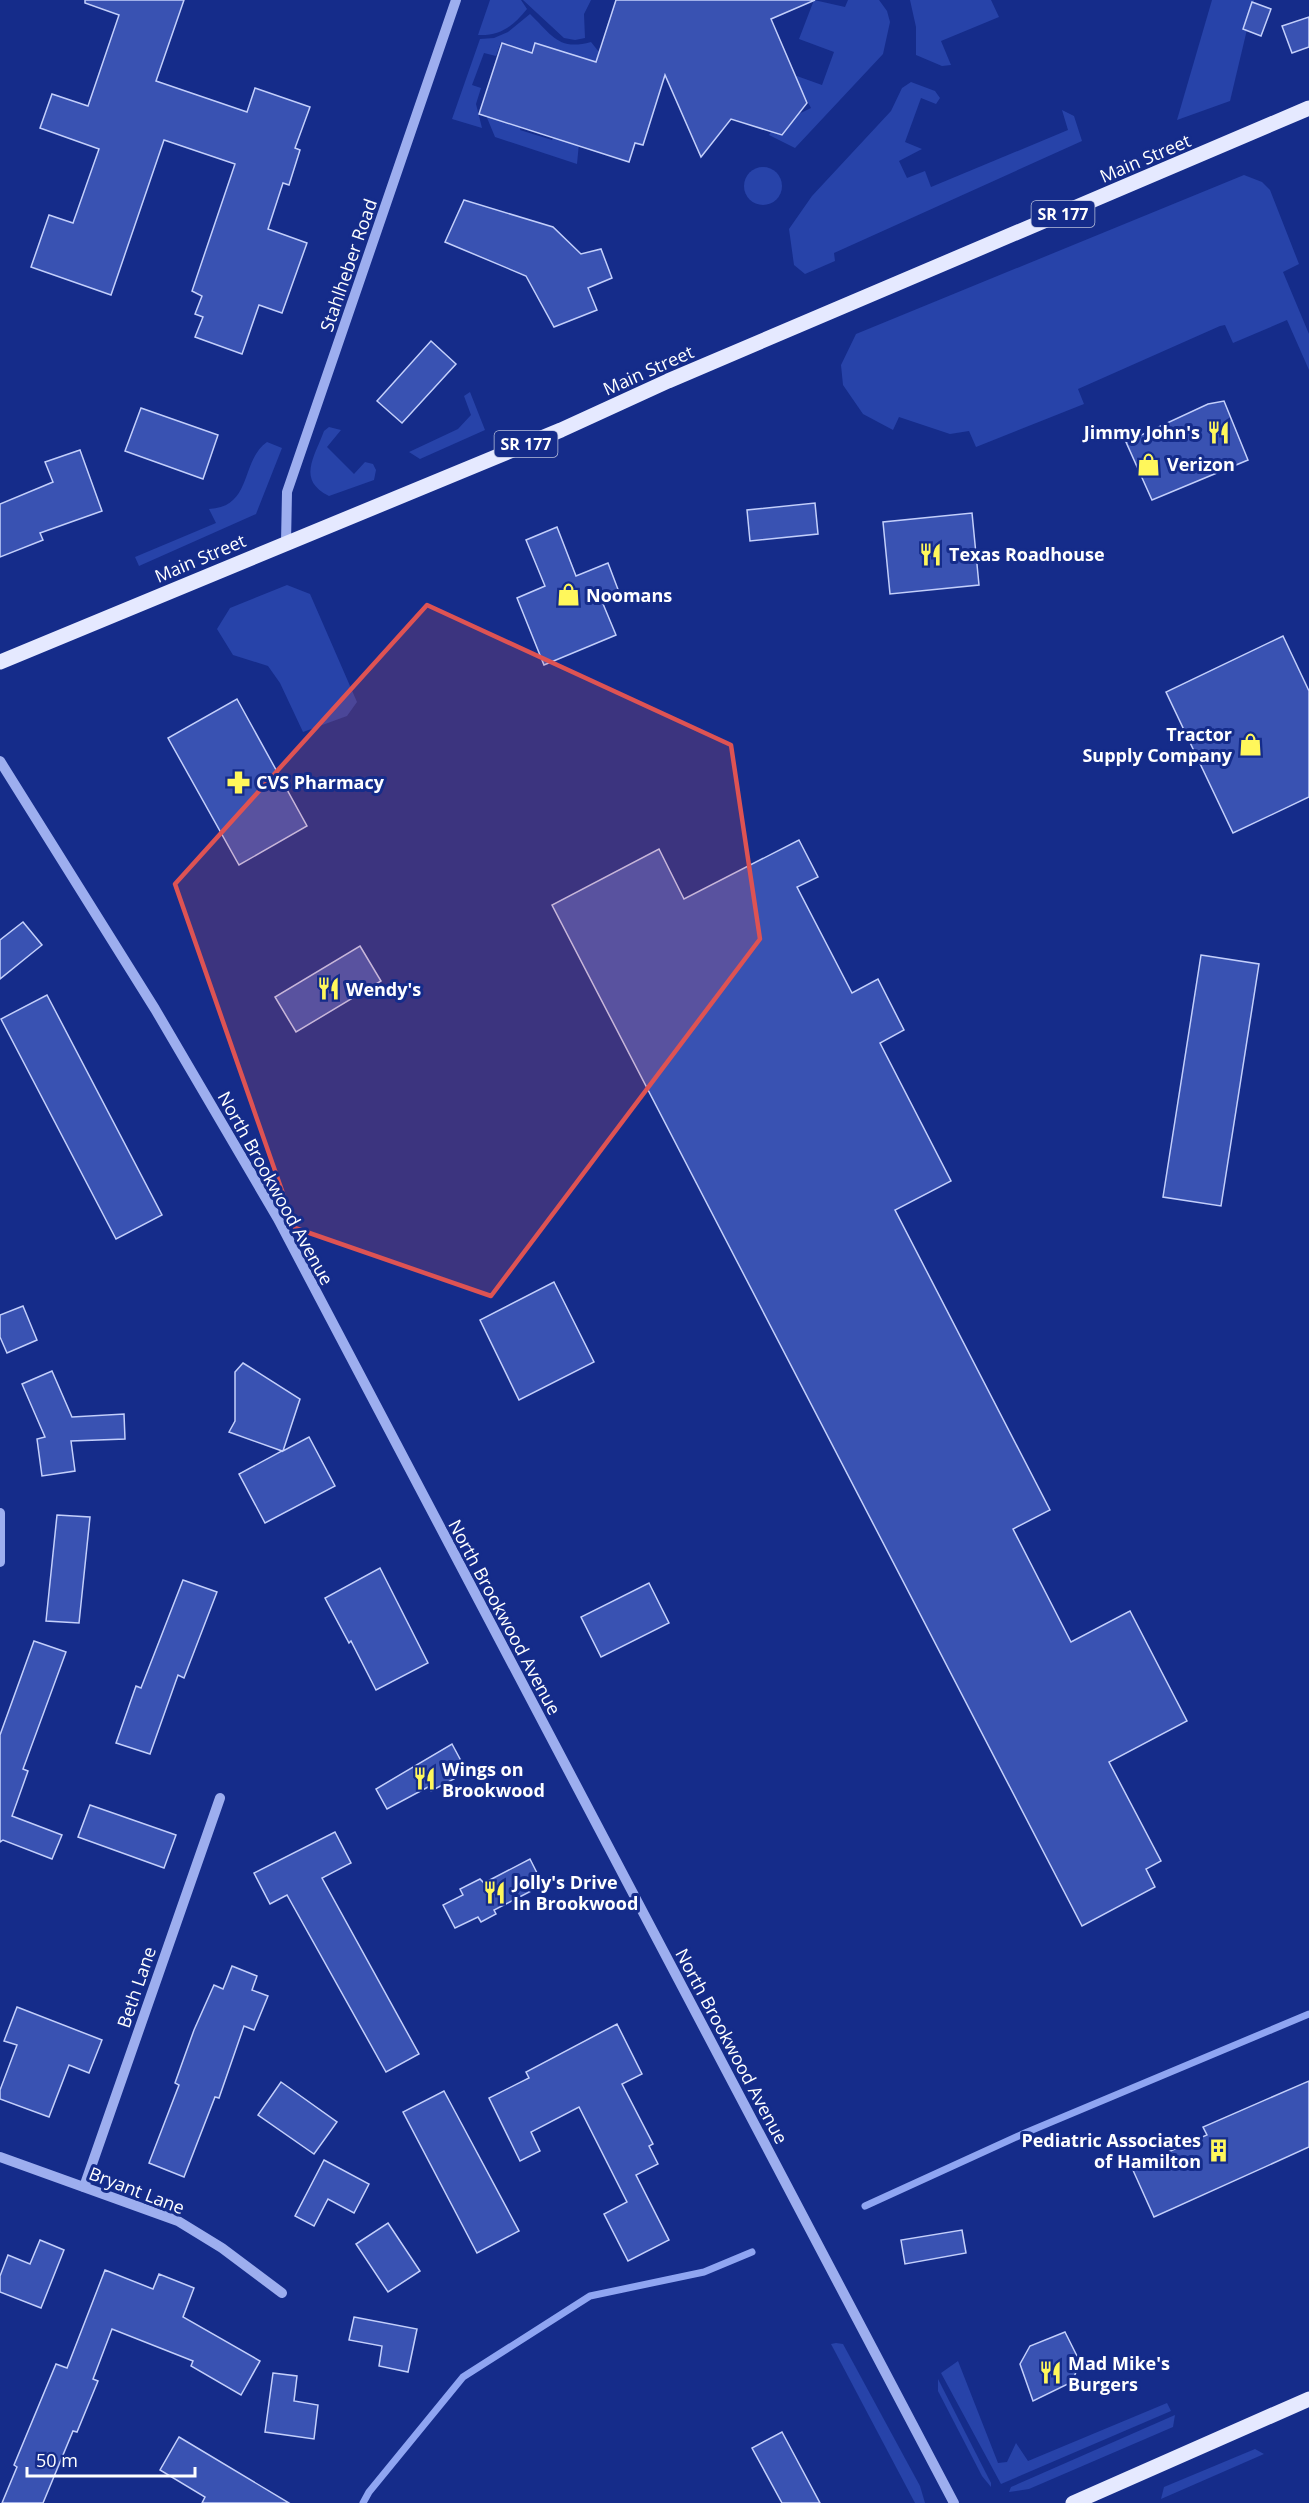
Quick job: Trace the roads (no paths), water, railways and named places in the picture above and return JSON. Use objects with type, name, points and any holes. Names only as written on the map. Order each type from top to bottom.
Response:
[{"type":"main road","name":"Main Street","points":[[0,662],[561,430],[668,381],[1309,108]]},
{"type":"main road","points":[[1072,2503],[1309,2399]]},
{"type":"street","name":"Stahlheber Road","points":[[286,543],[287,492],[456,0]]},
{"type":"street","name":"North Brookwood Avenue","points":[[0,761],[155,1009],[278,1219],[954,2503]]},
{"type":"street","points":[[0,1513],[0,1562]]},
{"type":"street","name":"Beth Lane","points":[[84,2187],[220,1798]]},
{"type":"street","name":"Bryant Lane","points":[[0,2157],[178,2221],[222,2248],[282,2293]]},
{"type":"waterway","points":[[865,2206],[1025,2133],[1309,2014]]},
{"type":"waterway","points":[[363,2503],[369,2492],[463,2377],[590,2296],[704,2272],[752,2252]]},
{"type":"place","name":"Jimmy John's","points":[[1218,432]]},
{"type":"place","name":"Verizon","points":[[1149,464]]},
{"type":"place","name":"Texas Roadhouse","points":[[931,554]]},
{"type":"place","name":"Noomans","points":[[568,595]]},
{"type":"place","name":"Tractor Supply Company","points":[[1250,744]]},
{"type":"place","name":"CVS Pharmacy","points":[[238,782]]},
{"type":"place","name":"Wendy's","points":[[328,989]]},
{"type":"place","name":"Wings on Brookwood","points":[[424,1779]]},
{"type":"place","name":"Jolly's Drive In Brookwood","points":[[495,1892]]},
{"type":"place","name":"Pediatric Associates of Hamilton","points":[[1219,2150]]},
{"type":"place","name":"Mad Mike's Burgers","points":[[1050,2373]]}]
